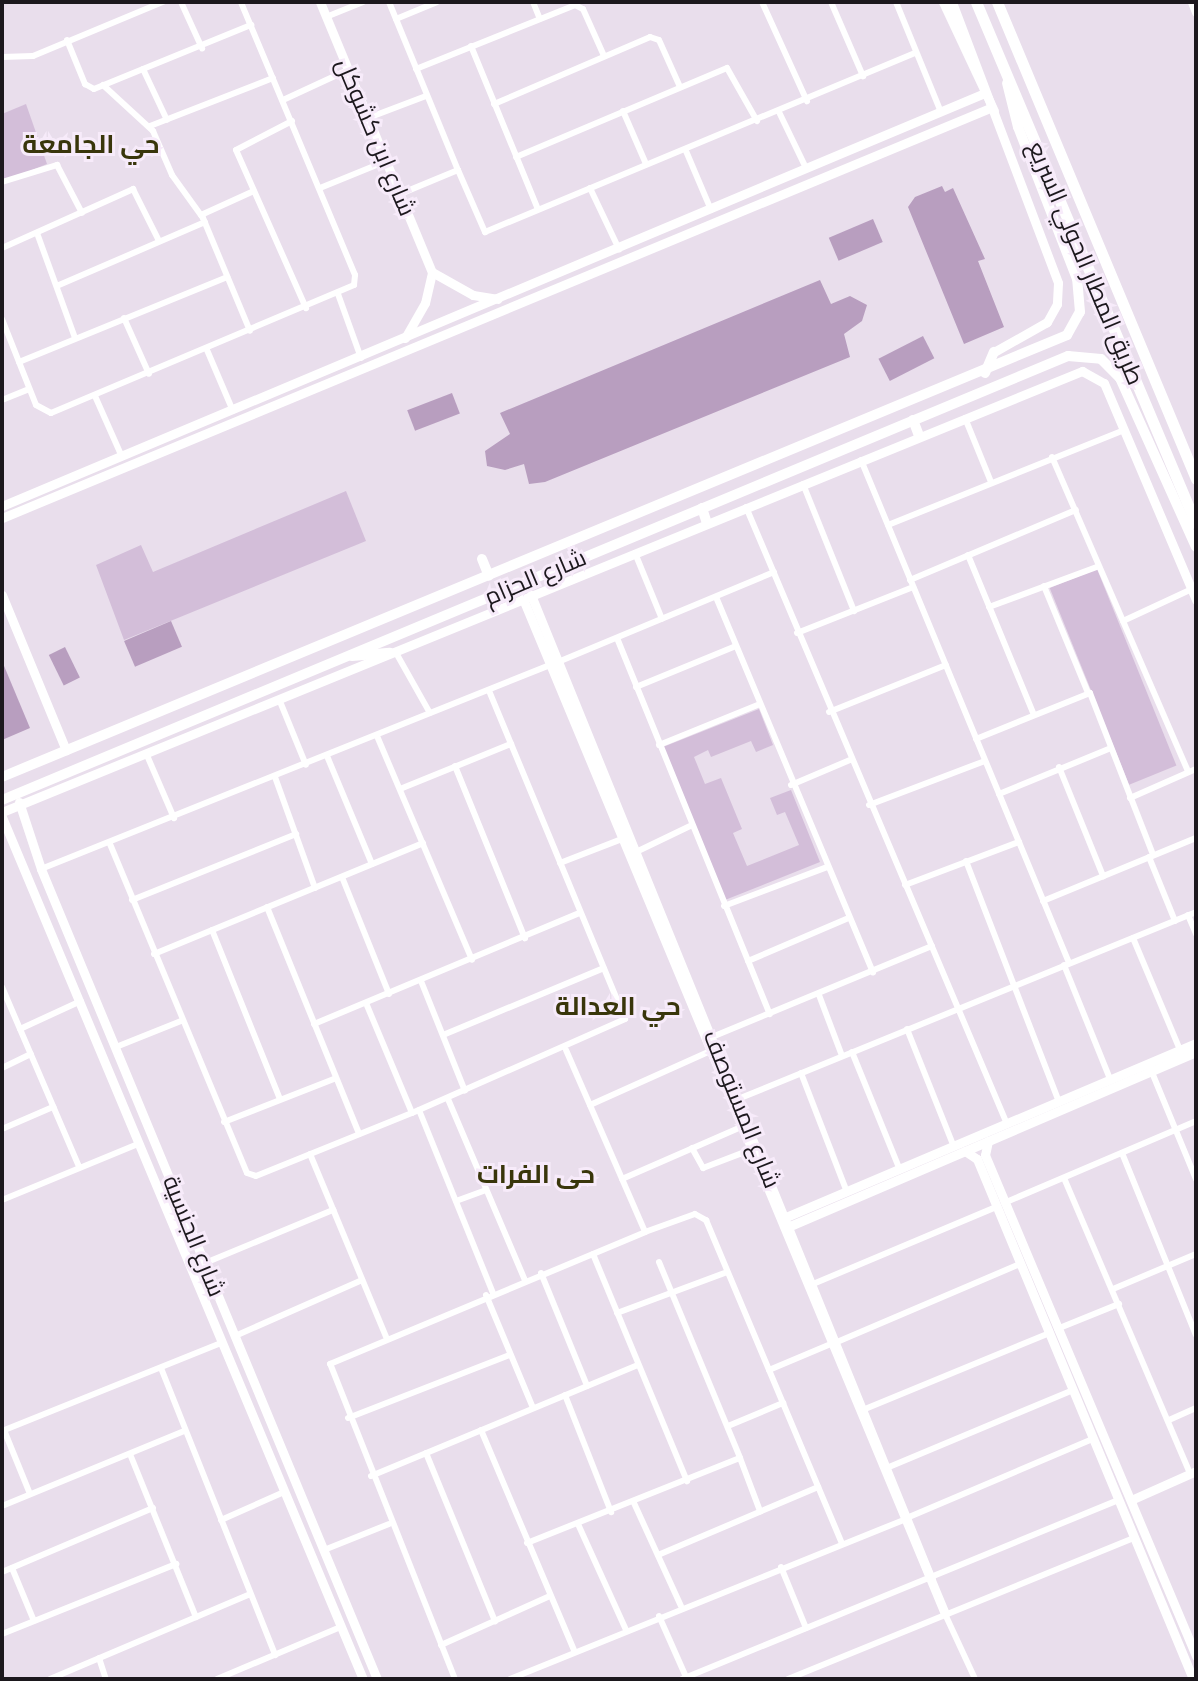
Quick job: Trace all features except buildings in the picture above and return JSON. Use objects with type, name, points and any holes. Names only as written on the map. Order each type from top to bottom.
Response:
[{"type":"highway","name":"طريق المطار الحولي السريع","points":[[976,2],[1196,524]]},
{"type":"highway","name":"طريق المطار الحولي السريع","points":[[997,2],[1196,479]]},
{"type":"main road","name":"شارع الحزام","points":[[2,777],[1047,348],[1067,335],[1080,312],[1077,279],[1018,127],[1006,73]]},
{"type":"main road","points":[[985,373],[994,352]]},
{"type":"main road","name":"شارع الحزام","points":[[2,800],[1068,356],[1101,359],[1120,378],[1196,547]]},
{"type":"main road","points":[[913,420],[919,436]]},
{"type":"main road","points":[[702,508],[707,523]]},
{"type":"main road","points":[[615,525],[611,536],[622,541]]},
{"type":"main road","points":[[584,538],[595,542],[591,553]]},
{"type":"main road","points":[[482,559],[489,576]]},
{"type":"main road","points":[[342,657],[393,652]]},
{"type":"main road","points":[[201,694],[199,708],[210,712]]},
{"type":"main road","points":[[169,708],[182,713],[179,725]]},
{"type":"street","points":[[2,57],[25,58],[163,2]]},
{"type":"street","points":[[181,2],[202,48]]},
{"type":"street","points":[[2,319],[5,336],[29,389],[48,413],[338,294],[356,277],[241,2]]},
{"type":"street","name":"شارع ابن كشوكل","points":[[320,2],[432,272]]},
{"type":"street","points":[[326,17],[363,2]]},
{"type":"street","points":[[389,2],[485,232],[807,101],[916,53]]},
{"type":"street","points":[[396,19],[437,2]]},
{"type":"street","points":[[533,2],[540,19]]},
{"type":"street","points":[[762,2],[807,101]]},
{"type":"street","points":[[831,2],[863,76]]},
{"type":"street","points":[[896,2],[941,112]]},
{"type":"street","points":[[943,2],[982,94],[992,109]]},
{"type":"street","points":[[952,2],[1050,253],[1059,293],[1047,322],[994,352]]},
{"type":"street","points":[[1192,2],[1196,12]]},
{"type":"street","points":[[416,69],[580,5],[604,56]]},
{"type":"street","points":[[67,40],[87,86],[103,85],[202,48],[251,25]]},
{"type":"street","points":[[494,104],[654,37],[680,87]]},
{"type":"street","points":[[471,46],[538,209]]},
{"type":"street","points":[[516,157],[727,68],[757,121]]},
{"type":"street","points":[[143,69],[167,120]]},
{"type":"street","points":[[283,100],[348,70]]},
{"type":"street","points":[[150,126],[273,78]]},
{"type":"street","points":[[103,85],[150,126],[172,175],[203,218],[250,331]]},
{"type":"street","points":[[2,506],[233,411],[288,394],[361,358],[619,249],[668,234],[711,210],[982,94]]},
{"type":"street","points":[[368,118],[426,96]]},
{"type":"street","points":[[2,518],[668,234],[992,109]]},
{"type":"street","points":[[623,111],[646,164]]},
{"type":"street","points":[[779,112],[806,168]]},
{"type":"street","points":[[292,121],[237,146],[306,308]]},
{"type":"street","points":[[905,128],[909,140]]},
{"type":"street","points":[[686,151],[711,210]]},
{"type":"street","points":[[320,188],[386,161]]},
{"type":"street","points":[[2,182],[57,165],[82,213]]},
{"type":"street","points":[[400,194],[458,170]]},
{"type":"street","points":[[590,188],[619,249]]},
{"type":"street","points":[[2,248],[135,190],[159,241]]},
{"type":"street","points":[[59,285],[159,241],[254,191]]},
{"type":"street","points":[[37,233],[59,285],[75,338]]},
{"type":"street","points":[[402,341],[418,319],[432,272],[473,295],[500,300]]},
{"type":"street","points":[[19,362],[227,277]]},
{"type":"street","points":[[338,294],[361,358]]},
{"type":"street","points":[[124,318],[149,374]]},
{"type":"street","points":[[207,350],[233,411]]},
{"type":"street","points":[[2,815],[146,753],[1082,371],[1104,383],[1196,600]]},
{"type":"street","points":[[2,400],[29,389]]},
{"type":"street","points":[[95,396],[122,457]]},
{"type":"street","points":[[965,417],[991,482]]},
{"type":"street","points":[[888,525],[1124,430]]},
{"type":"street","points":[[1052,457],[1192,770],[1130,798]]},
{"type":"street","points":[[861,460],[1043,901],[1110,1079]]},
{"type":"street","points":[[803,484],[854,611]]},
{"type":"street","points":[[746,507],[829,712],[1007,1124]]},
{"type":"street","points":[[797,633],[854,611],[968,555],[1076,510]]},
{"type":"street","points":[[635,553],[662,619]]},
{"type":"street","points":[[968,555],[1034,715]]},
{"type":"street","points":[[989,607],[1099,566]]},
{"type":"street","points":[[41,869],[306,765],[774,572]]},
{"type":"street","points":[[1044,586],[1111,748],[1175,921]]},
{"type":"street","points":[[1123,621],[1192,589]]},
{"type":"street","points":[[2,595],[66,750]]},
{"type":"street","name":"شارع المستوصف","points":[[527,597],[606,788],[636,852],[750,1150],[818,1303],[945,1614]]},
{"type":"street","points":[[716,597],[791,785],[873,973]]},
{"type":"street","points":[[617,638],[690,826],[770,1014]]},
{"type":"street","points":[[636,687],[736,646]]},
{"type":"street","points":[[393,652],[430,713]]},
{"type":"street","points":[[829,712],[946,665]]},
{"type":"street","points":[[110,844],[181,1021],[251,1176],[448,1099],[566,1050],[625,1019],[489,690]]},
{"type":"street","points":[[976,739],[1088,693]]},
{"type":"street","points":[[279,699],[306,765]]},
{"type":"street","points":[[659,745],[760,704]]},
{"type":"street","points":[[377,736],[472,960]]},
{"type":"street","points":[[400,789],[511,744]]},
{"type":"street","points":[[999,794],[1111,748]]},
{"type":"street","points":[[146,753],[174,818]]},
{"type":"street","points":[[327,756],[372,864]]},
{"type":"street","points":[[791,785],[850,760]]},
{"type":"street","points":[[869,805],[985,761]]},
{"type":"street","points":[[455,766],[525,938]]},
{"type":"street","points":[[1059,767],[1103,876]]},
{"type":"street","points":[[275,777],[315,888]]},
{"type":"street","name":"شارع المستوصف","points":[[606,788],[622,839],[712,1037],[818,1303]]},
{"type":"street","points":[[18,806],[22,791]]},
{"type":"street","name":"شارع الجنسية","points":[[18,806],[41,869],[377,1679]]},
{"type":"street","name":"شارع الجنسية","points":[[2,815],[363,1679]]},
{"type":"street","points":[[636,852],[690,826]]},
{"type":"street","points":[[132,900],[296,834]]},
{"type":"street","points":[[1043,901],[1196,838]]},
{"type":"street","points":[[560,863],[622,839]]},
{"type":"street","points":[[905,885],[1019,842]]},
{"type":"street","points":[[154,954],[423,843]]},
{"type":"street","points":[[966,861],[1061,1106]]},
{"type":"street","points":[[724,906],[827,867]]},
{"type":"street","points":[[342,877],[389,994]]},
{"type":"street","points":[[267,907],[359,1134]]},
{"type":"street","points":[[314,1024],[580,913]]},
{"type":"street","points":[[738,1099],[1192,914],[1196,934]]},
{"type":"street","points":[[748,961],[849,918]]},
{"type":"street","points":[[212,930],[280,1099]]},
{"type":"street","points":[[1133,938],[1180,1050]]},
{"type":"street","points":[[712,1037],[932,946]]},
{"type":"street","points":[[443,1035],[604,968]]},
{"type":"street","points":[[421,981],[465,1091]]},
{"type":"street","points":[[2,987],[4,998],[79,1167]]},
{"type":"street","points":[[819,995],[842,1056]]},
{"type":"street","points":[[20,1029],[81,1001]]},
{"type":"street","points":[[366,1003],[456,1201],[510,1355],[533,1408]]},
{"type":"street","points":[[116,1047],[181,1021]]},
{"type":"street","points":[[907,1029],[954,1147]]},
{"type":"street","points":[[788,1222],[988,1141],[1110,1079],[1196,1043]]},
{"type":"street","points":[[566,1050],[645,1232]]},
{"type":"street","points":[[590,1105],[710,1051]]},
{"type":"street","points":[[852,1052],[900,1170]]},
{"type":"street","points":[[848,1196],[1007,1124],[1061,1106],[1196,1052]]},
{"type":"street","points":[[2,1068],[31,1054]]},
{"type":"street","points":[[1151,1070],[1196,1179]]},
{"type":"street","points":[[801,1073],[848,1196]]},
{"type":"street","points":[[224,1122],[336,1078]]},
{"type":"street","points":[[448,1099],[525,1280]]},
{"type":"street","points":[[2,1129],[53,1107]]},
{"type":"street","points":[[813,1284],[1196,1121]]},
{"type":"street","points":[[622,1179],[741,1127]]},
{"type":"street","points":[[988,1141],[981,1157],[1098,1437],[1119,1500],[1193,1679]]},
{"type":"street","points":[[2,1200],[138,1144]]},
{"type":"street","points":[[692,1148],[703,1168],[750,1150]]},
{"type":"street","points":[[965,1151],[981,1157]]},
{"type":"street","points":[[1122,1153],[1196,1335]]},
{"type":"street","points":[[310,1154],[386,1337]]},
{"type":"street","points":[[1064,1178],[1193,1472],[1131,1500]]},
{"type":"street","points":[[456,1201],[486,1190]]},
{"type":"street","points":[[1000,1205],[1020,1264],[1053,1331],[1073,1390],[1131,1500],[1196,1656]]},
{"type":"street","points":[[205,1263],[333,1210]]},
{"type":"street","points":[[455,1679],[389,1524],[330,1364],[386,1337],[645,1232],[702,1215],[842,1544]]},
{"type":"street","points":[[173,1228],[190,1224]]},
{"type":"street","points":[[181,1246],[196,1240]]},
{"type":"street","points":[[593,1254],[687,1481]]},
{"type":"street","points":[[1113,1289],[1196,1254]]},
{"type":"street","points":[[659,1262],[760,1511]]},
{"type":"street","points":[[769,1370],[1020,1264]]},
{"type":"street","points":[[617,1313],[727,1272]]},
{"type":"street","points":[[541,1273],[587,1386]]},
{"type":"street","points":[[235,1336],[362,1280]]},
{"type":"street","points":[[865,1409],[1119,1304]]},
{"type":"street","points":[[30,1494],[3,1431],[221,1343]]},
{"type":"street","points":[[348,1418],[510,1355]]},
{"type":"street","points":[[371,1476],[638,1365]]},
{"type":"street","points":[[161,1368],[275,1655]]},
{"type":"street","name":"شارع المستوصف","points":[[847,1374],[889,1467],[906,1519]]},
{"type":"street","points":[[889,1467],[1073,1390]]},
{"type":"street","points":[[565,1395],[611,1512]]},
{"type":"street","points":[[728,1426],[783,1403]]},
{"type":"street","points":[[1169,1420],[1196,1408]]},
{"type":"street","points":[[481,1430],[575,1652]]},
{"type":"street","points":[[2,1506],[184,1431]]},
{"type":"street","points":[[510,1679],[529,1675],[681,1606],[906,1519],[1098,1437]]},
{"type":"street","points":[[426,1453],[495,1621]]},
{"type":"street","points":[[130,1454],[196,1617]]},
{"type":"street","points":[[527,1543],[634,1503],[740,1458]]},
{"type":"street","points":[[658,1555],[818,1487]]},
{"type":"street","points":[[221,1520],[284,1492]]},
{"type":"street","points":[[659,1616],[684,1678],[1119,1500]]},
{"type":"street","points":[[634,1503],[681,1606]]},
{"type":"street","points":[[2,1572],[153,1508]]},
{"type":"street","points":[[324,1550],[389,1524]]},
{"type":"street","points":[[578,1524],[626,1630]]},
{"type":"street","points":[[788,1679],[1134,1538]]},
{"type":"street","points":[[2,1634],[176,1564]]},
{"type":"street","points":[[781,1567],[806,1628]]},
{"type":"street","points":[[12,1568],[34,1621]]},
{"type":"street","points":[[50,1679],[250,1594]]},
{"type":"street","points":[[441,1645],[550,1596]]},
{"type":"street","points":[[945,1614],[975,1679]]},
{"type":"street","points":[[217,1679],[341,1627]]},
{"type":"street","points":[[1179,1646],[1190,1642]]},
{"type":"street","points":[[99,1658],[106,1679]]},
{"type":"shaded area","points":[[26,104],[47,164],[2,182],[2,114]]},
{"type":"shaded area","points":[[346,491],[366,541],[124,640],[96,565],[141,545],[153,572]]},
{"type":"shaded area","points":[[1097,569],[1176,766],[1129,785],[1050,588]]},
{"type":"shaded area","points":[[759,709],[773,745],[756,752],[751,741],[711,757],[708,750],[694,757],[705,784],[721,778],[742,829],[733,833],[747,866],[799,845],[785,812],[777,815],[770,798],[791,790],[820,862],[725,900],[663,747]]},
{"type":"district","name":"حي الجامعة","points":[[91,144]]},
{"type":"district","name":"حي العدالة","points":[[618,1006]]},
{"type":"district","name":"حی الفرات","points":[[536,1174]]}]
